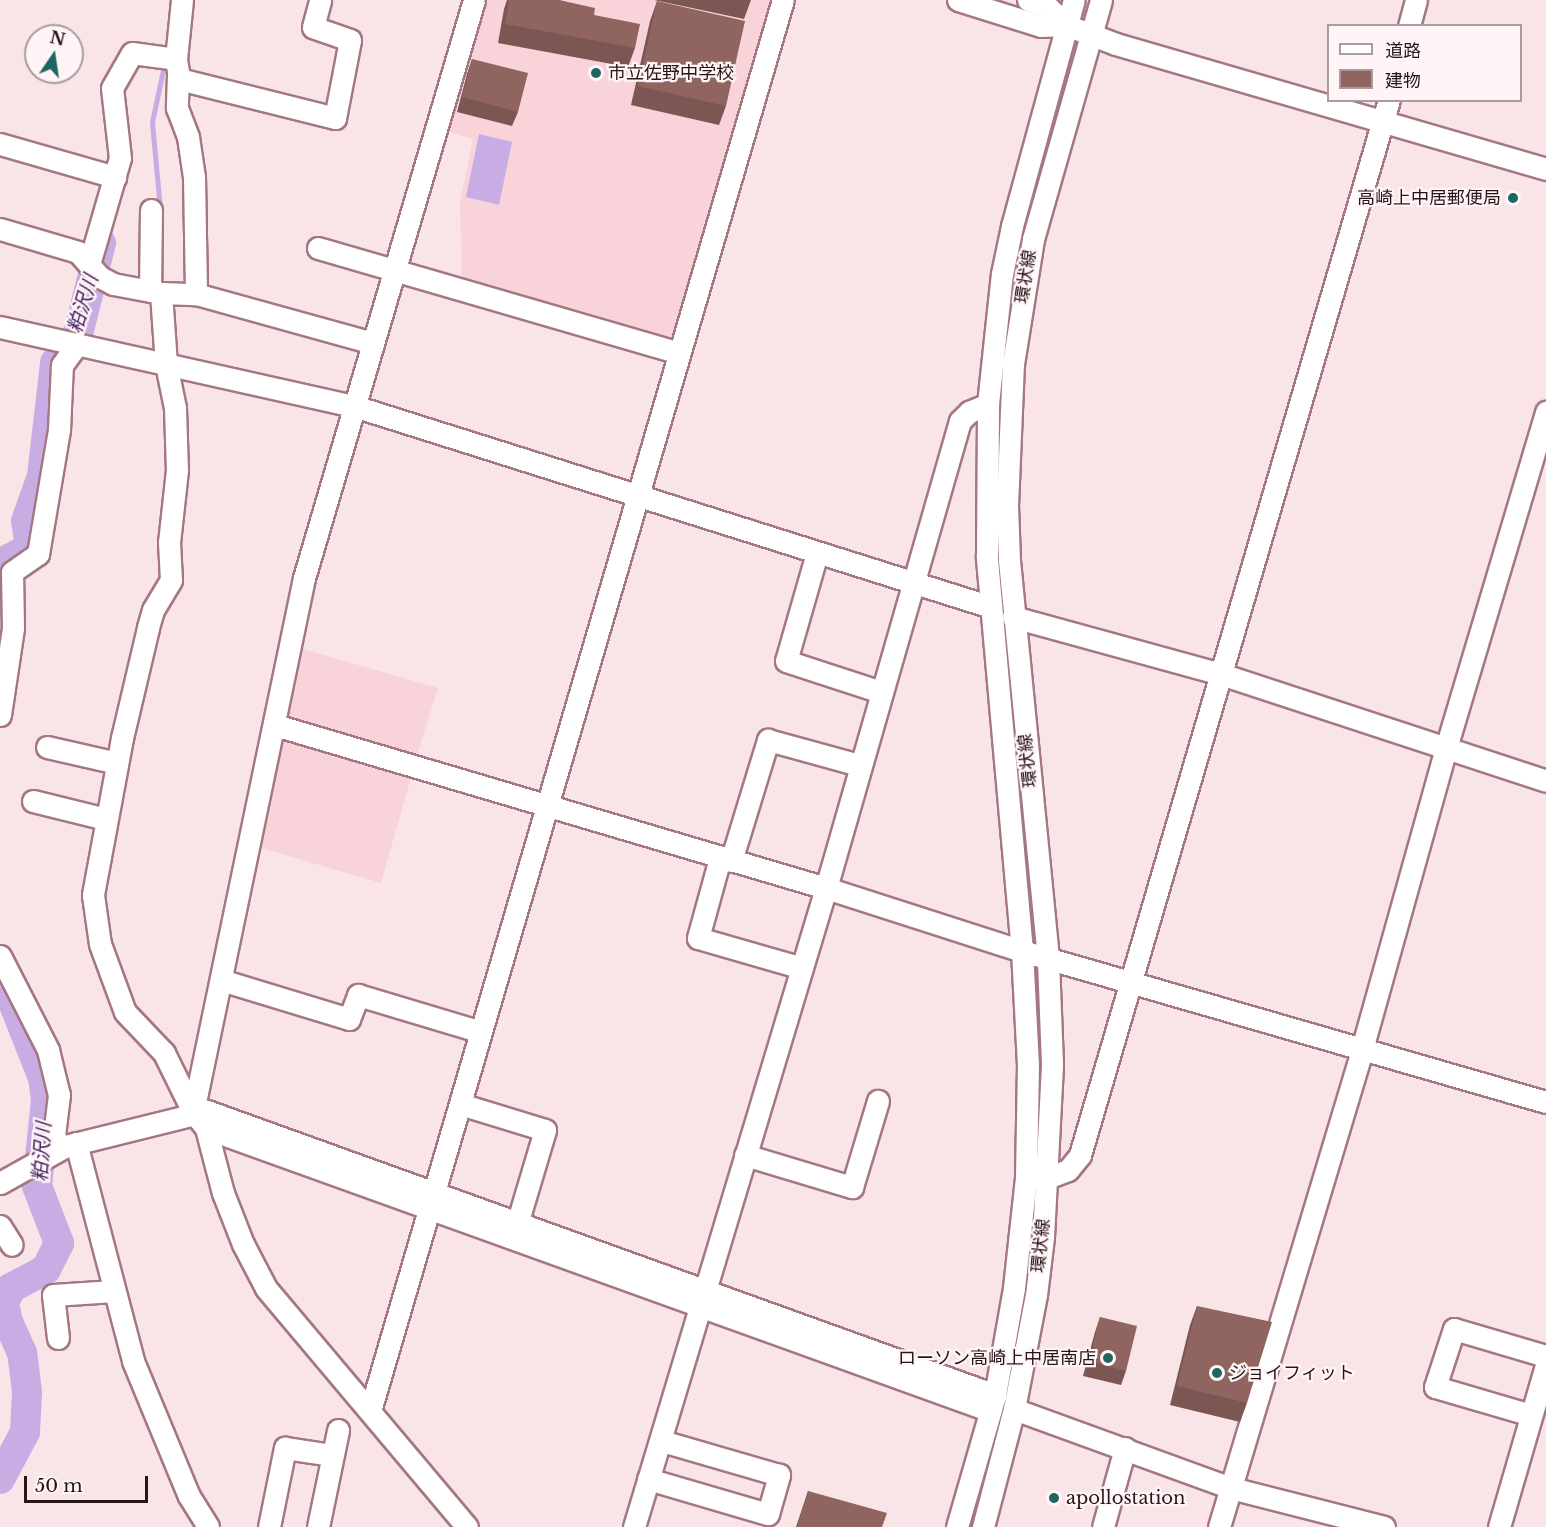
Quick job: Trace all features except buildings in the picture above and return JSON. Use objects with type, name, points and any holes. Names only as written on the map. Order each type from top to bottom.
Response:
[{"type":"street","points":[[182,0],[177,67],[177,108],[188,137],[194,177],[196,294]]},
{"type":"street","points":[[177,67],[179,79],[335,118],[350,40],[313,27],[320,0]]},
{"type":"street","points":[[200,1120],[221,980],[304,578],[474,0]]},
{"type":"street","points":[[370,1411],[429,1201],[460,1104],[783,0]]},
{"type":"street","points":[[958,0],[1041,26],[1066,25],[1383,124],[1546,169]]},
{"type":"street","points":[[1028,0],[1047,6],[1066,25]]},
{"type":"street","name":"環状線","points":[[957,1527],[993,1403],[1014,1288],[1026,1179],[1028,1065],[1022,951],[984,505],[988,404],[1002,274],[1012,226],[1074,0]]},
{"type":"street","name":"環状線","points":[[983,1527],[1014,1409],[1036,1295],[1047,1178],[1052,1064],[1048,958],[1013,617],[1007,506],[1010,407],[1020,312],[1033,239],[1101,0]]},
{"type":"street","points":[[1410,24],[1416,0]]},
{"type":"street","points":[[95,269],[104,215],[120,158],[112,88],[132,53],[177,67]]},
{"type":"street","points":[[1047,1178],[1068,1170],[1080,1155],[1388,102]]},
{"type":"street","points":[[0,144],[115,177]]},
{"type":"street","points":[[151,210],[156,292],[175,408],[176,450],[169,542],[171,580],[153,610],[106,819],[93,895],[100,944],[124,1012],[164,1053],[200,1120],[243,1244],[266,1288],[467,1527]]},
{"type":"street","points":[[0,229],[78,252],[113,284],[156,292],[196,294],[373,342]]},
{"type":"street","points":[[318,248],[396,268],[679,353]]},
{"type":"street","points":[[0,327],[354,406],[991,606]]},
{"type":"street","points":[[0,715],[13,628],[6,583],[12,573],[38,554],[59,430],[62,365],[77,344]]},
{"type":"street","points":[[634,1527],[662,1441],[826,888],[859,765],[960,421],[969,412],[988,404]]},
{"type":"street","points":[[1219,1527],[1362,1049],[1446,748],[1546,412]]},
{"type":"street","points":[[817,553],[786,661],[881,692]]},
{"type":"street","points":[[1013,617],[1221,674],[1546,781]]},
{"type":"street","points":[[274,725],[547,808],[826,888],[1022,951],[1546,1102]]},
{"type":"street","points":[[802,968],[698,938],[768,741],[859,765]]},
{"type":"street","points":[[46,747],[117,764]]},
{"type":"street","points":[[33,801],[106,819]]},
{"type":"street","points":[[0,956],[48,1050],[59,1095],[54,1135],[68,1146],[114,1290],[133,1361],[189,1496],[208,1527]]},
{"type":"street","points":[[221,980],[349,1019],[358,995],[481,1032]]},
{"type":"street","points":[[745,1155],[852,1187],[878,1101]]},
{"type":"street","points":[[460,1104],[545,1130],[517,1224]]},
{"type":"street","points":[[0,1183],[68,1146],[200,1120],[207,1111],[429,1201],[993,1403]]},
{"type":"street","points":[[429,1201],[517,1224],[702,1300]]},
{"type":"street","points":[[0,1226],[12,1245]]},
{"type":"street","points":[[58,1338],[52,1288],[114,1290]]},
{"type":"street","points":[[1531,1415],[1435,1387],[1454,1329],[1546,1356]]},
{"type":"street","points":[[1498,1527],[1546,1365]]},
{"type":"street","points":[[1014,1409],[1231,1488],[1384,1527]]},
{"type":"street","points":[[318,1527],[338,1430]]},
{"type":"street","points":[[648,1479],[768,1514],[779,1475],[662,1441]]},
{"type":"street","points":[[269,1527],[285,1448],[332,1455]]},
{"type":"street","points":[[1103,1527],[1125,1448]]},
{"type":"shaded area","points":[[483,0],[773,0],[675,346],[462,283],[460,202],[473,139],[445,131]]},
{"type":"shaded area","points":[[479,134],[512,142],[499,205],[466,197]]},
{"type":"shaded area","points":[[300,648],[438,688],[415,762],[288,725],[285,717]]},
{"type":"shaded area","points":[[288,736],[412,774],[381,883],[261,848],[281,739]]},
{"type":"waterway","points":[[160,209],[152,122],[165,61]]},
{"type":"waterway","name":"粕沢川","points":[[0,643],[8,611],[0,573],[9,559],[30,548],[26,521],[42,476],[55,363],[78,334],[101,243]]},
{"type":"waterway","points":[[161,263],[161,287]]},
{"type":"waterway","name":"粕沢川","points":[[0,1479],[25,1432],[27,1392],[22,1353],[8,1322],[4,1303],[11,1288],[46,1269],[59,1243],[37,1186],[46,1101],[43,1078],[11,997]]},
{"type":"waterway","name":"粕沢川","points":[[0,1297],[4,1303]]},
{"type":"place","name":"市立佐野中学校","points":[[596,73]]},
{"type":"place","name":"高崎上中居郵便局","points":[[1513,198]]},
{"type":"place","name":"ローソン高崎上中居南店","points":[[1108,1358]]},
{"type":"place","name":"ジョイフィット","points":[[1217,1373]]},
{"type":"place","name":"apollostation","points":[[1054,1498]]}]
